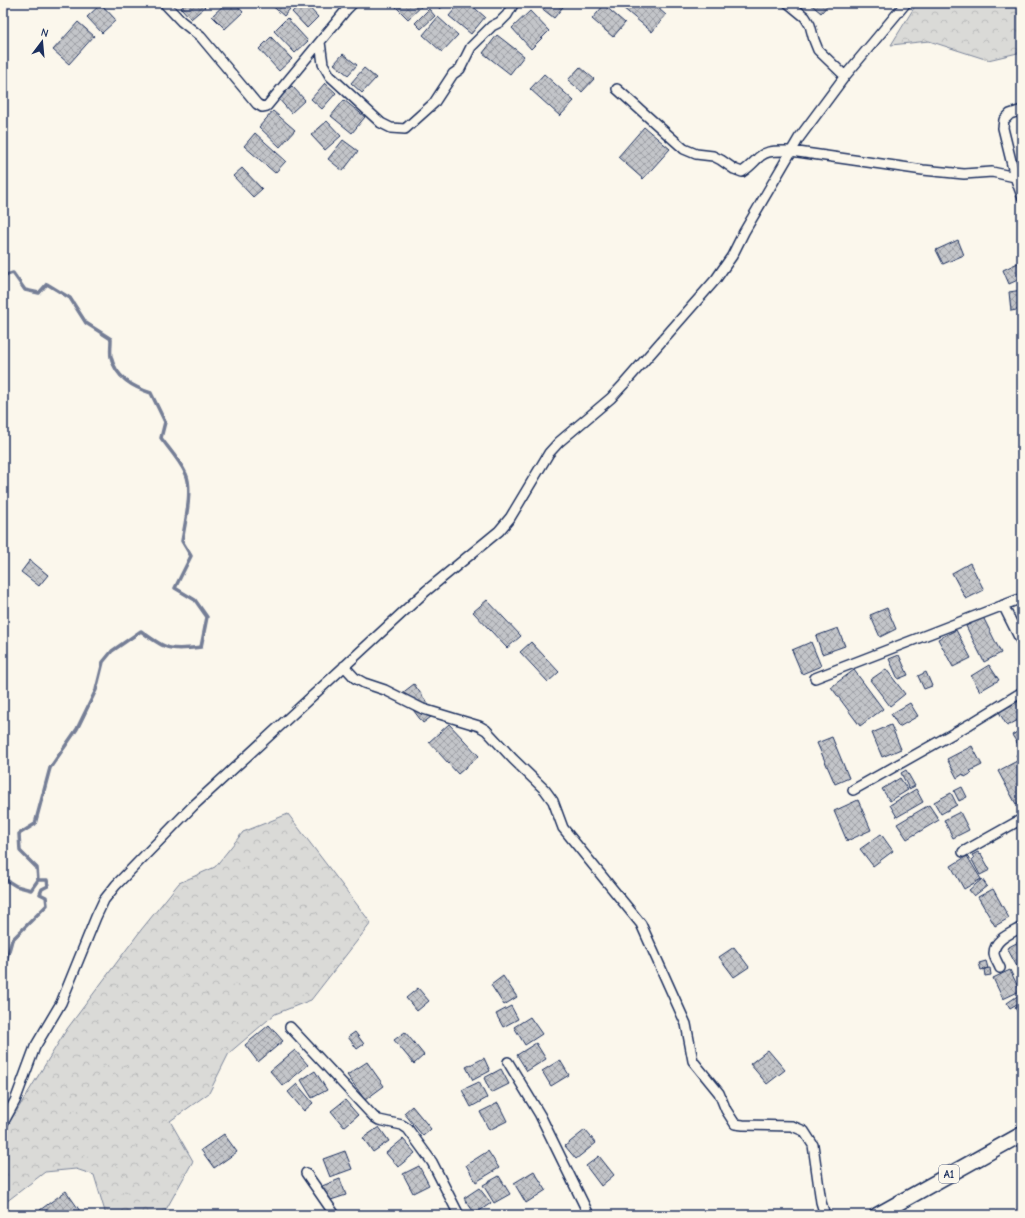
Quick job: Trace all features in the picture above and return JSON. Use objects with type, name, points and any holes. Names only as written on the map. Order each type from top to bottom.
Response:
[{"type":"highway","name":"A1","points":[[877,1215],[1022,1134]]},
{"type":"street","points":[[164,3],[181,21],[201,37],[257,104],[262,107],[267,106],[320,42],[346,5]]},
{"type":"street","points":[[320,42],[323,64],[330,76],[381,123],[391,128],[405,129],[434,103],[453,74],[460,69],[471,47],[492,26],[500,22],[507,15],[514,3]]},
{"type":"street","points":[[788,3],[805,17],[810,25],[818,50],[845,76]]},
{"type":"street","points":[[3,1123],[15,1101],[35,1047],[60,1003],[104,900],[116,884],[192,806],[426,591],[499,531],[520,502],[549,453],[559,442],[611,398],[716,279],[732,256],[744,232],[791,152],[845,76],[906,3]]},
{"type":"street","points":[[617,89],[684,149],[696,154],[713,156],[734,170],[742,172],[747,170],[761,154],[768,151],[791,152],[923,170],[964,174],[992,172],[1015,176]]},
{"type":"street","points":[[1022,110],[1010,114],[1004,120],[1002,128],[1022,196]]},
{"type":"street","points":[[815,678],[1022,598]]},
{"type":"street","points":[[1003,605],[1022,643]]},
{"type":"street","points":[[344,666],[355,678],[364,683],[385,690],[423,709],[479,726],[486,730],[545,790],[553,801],[563,828],[641,924],[686,1024],[693,1061],[719,1093],[734,1124],[743,1126],[792,1126],[804,1131],[812,1145],[821,1202],[825,1215]]},
{"type":"street","points":[[853,790],[970,724],[1022,692]]},
{"type":"street","points":[[963,852],[1022,819]]},
{"type":"street","points":[[1000,968],[994,954],[995,947],[1001,939],[1022,927]]},
{"type":"street","points":[[290,1028],[374,1117],[379,1120],[402,1125],[408,1129],[432,1162],[459,1215]]},
{"type":"street","points":[[508,1062],[540,1115],[589,1215]]},
{"type":"street","points":[[306,1173],[335,1215]]},
{"type":"green space","points":[[917,3],[1022,3],[1022,52],[988,60],[929,41],[891,45]]},
{"type":"green space","points":[[288,814],[371,923],[311,1000],[275,1014],[229,1053],[209,1093],[170,1121],[193,1161],[163,1215],[106,1215],[94,1175],[76,1169],[45,1172],[6,1202],[3,1185],[3,1133],[67,1029],[141,930],[179,883],[215,867],[243,832]]},
{"type":"building","points":[[187,3],[201,3],[205,7],[191,19],[181,8]]},
{"type":"building","points":[[226,3],[235,3],[243,12],[225,29],[212,16]]},
{"type":"building","points":[[269,3],[295,3],[284,16]]},
{"type":"building","points":[[302,3],[305,3],[318,17],[307,28],[292,12]]},
{"type":"building","points":[[392,3],[421,3],[423,5],[408,19]]},
{"type":"building","points":[[434,3],[447,3],[440,9]]},
{"type":"building","points":[[460,3],[469,3],[485,17],[471,34],[449,16]]},
{"type":"building","points":[[535,3],[566,3],[554,18]]},
{"type":"building","points":[[617,3],[652,3],[666,15],[652,32]]},
{"type":"building","points":[[809,3],[830,3],[821,13]]},
{"type":"building","points":[[101,4],[116,20],[102,33],[87,17]]},
{"type":"building","points":[[604,5],[625,23],[613,37],[592,19]]},
{"type":"building","points":[[429,9],[435,16],[421,29],[415,23]]},
{"type":"building","points":[[530,11],[549,31],[531,49],[512,28]]},
{"type":"building","points":[[438,17],[458,35],[442,52],[423,35]]},
{"type":"building","points":[[287,18],[308,41],[295,53],[274,31]]},
{"type":"building","points":[[78,22],[94,36],[69,64],[53,50]]},
{"type":"building","points":[[497,35],[524,56],[510,74],[483,53]]},
{"type":"building","points":[[271,37],[292,59],[279,71],[259,49]]},
{"type":"building","points":[[343,54],[357,65],[348,75],[334,64]]},
{"type":"building","points":[[580,67],[594,79],[582,92],[568,80]]},
{"type":"building","points":[[364,68],[376,78],[362,93],[351,83]]},
{"type":"building","points":[[544,74],[574,101],[560,116],[530,89]]},
{"type":"building","points":[[325,83],[336,93],[322,109],[311,99]]},
{"type":"building","points":[[292,86],[305,100],[291,113],[278,98]]},
{"type":"building","points":[[344,100],[365,117],[352,133],[331,116]]},
{"type":"building","points":[[273,111],[295,130],[280,147],[259,127]]},
{"type":"building","points":[[327,121],[341,136],[325,150],[311,135]]},
{"type":"building","points":[[644,127],[670,149],[643,179],[618,157]]},
{"type":"building","points":[[255,133],[286,161],[275,173],[244,146]]},
{"type":"building","points":[[343,140],[358,151],[343,171],[328,159]]},
{"type":"building","points":[[242,168],[262,189],[253,197],[233,176]]},
{"type":"building","points":[[958,240],[964,255],[943,264],[936,250]]},
{"type":"building","points":[[1022,261],[1022,278],[1009,284],[1003,270]]},
{"type":"building","points":[[1022,290],[1022,309],[1011,311],[1009,292]]},
{"type":"building","points":[[30,560],[48,575],[39,586],[21,572]]},
{"type":"building","points":[[970,563],[984,590],[966,599],[952,573]]},
{"type":"building","points":[[487,600],[521,636],[507,648],[473,612]]},
{"type":"building","points":[[887,608],[896,629],[880,637],[870,615]]},
{"type":"building","points":[[983,617],[1001,653],[984,662],[966,626]]},
{"type":"building","points":[[838,628],[845,646],[822,654],[816,636]]},
{"type":"building","points":[[956,630],[971,658],[953,667],[938,639]]},
{"type":"building","points":[[531,642],[559,672],[548,682],[520,652]]},
{"type":"building","points":[[811,642],[821,666],[802,674],[792,650]]},
{"type":"building","points":[[899,655],[908,675],[898,679],[889,659]]},
{"type":"building","points":[[989,665],[999,680],[980,691],[971,676]]},
{"type":"building","points":[[886,669],[905,694],[890,706],[870,680]]},
{"type":"building","points":[[854,670],[883,709],[860,726],[831,687]]},
{"type":"building","points":[[926,672],[932,686],[924,689],[918,676]]},
{"type":"building","points":[[414,684],[435,714],[423,723],[401,694]]},
{"type":"building","points":[[1022,699],[1022,718],[1007,726],[999,712]]},
{"type":"building","points":[[910,703],[918,716],[899,727],[891,714]]},
{"type":"building","points":[[449,724],[479,756],[458,774],[429,742]]},
{"type":"building","points":[[891,725],[901,749],[882,757],[872,733]]},
{"type":"building","points":[[1022,729],[1022,748],[1021,749],[1012,735]]},
{"type":"building","points":[[832,737],[849,778],[835,784],[817,743]]},
{"type":"building","points":[[972,746],[982,765],[970,771],[972,773],[965,777],[963,774],[957,778],[947,759]]},
{"type":"building","points":[[1021,752],[1022,764],[1021,765],[1016,755]]},
{"type":"building","points":[[1017,761],[1022,769],[1022,801],[1016,804],[998,771]]},
{"type":"building","points":[[906,770],[915,786],[909,789],[901,773]]},
{"type":"building","points":[[900,778],[908,790],[890,801],[882,789]]},
{"type":"building","points":[[962,787],[967,797],[959,801],[954,791]]},
{"type":"building","points":[[916,789],[923,802],[897,817],[890,805]]},
{"type":"building","points":[[951,793],[957,805],[941,814],[934,802]]},
{"type":"building","points":[[858,800],[871,830],[847,841],[834,811]]},
{"type":"building","points":[[929,805],[939,820],[907,839],[897,824]]},
{"type":"building","points":[[960,812],[969,830],[953,838],[944,820]]},
{"type":"building","points":[[881,834],[893,851],[873,866],[860,849]]},
{"type":"building","points":[[978,852],[980,855],[981,854],[990,870],[980,875],[972,860],[974,858],[972,855]]},
{"type":"building","points":[[967,856],[981,879],[964,889],[951,866]]},
{"type":"building","points":[[982,879],[987,886],[974,896],[969,890]]},
{"type":"building","points":[[993,889],[1009,918],[995,926],[978,897]]},
{"type":"building","points":[[1022,940],[1022,976],[1007,948]]},
{"type":"building","points":[[734,947],[749,967],[734,977],[719,957]]},
{"type":"building","points":[[986,961],[988,968],[981,970],[979,963]]},
{"type":"building","points":[[990,968],[991,975],[985,976],[984,969]]},
{"type":"building","points":[[1010,970],[1020,991],[1003,999],[993,978]]},
{"type":"building","points":[[503,976],[517,997],[504,1005],[491,985]]},
{"type":"building","points":[[418,988],[429,1001],[417,1011],[406,998]]},
{"type":"building","points":[[1019,995],[1022,1001],[1010,1008],[1007,1003]]},
{"type":"building","points":[[1022,1003],[1022,1014],[1020,1016],[1015,1008]]},
{"type":"building","points":[[511,1006],[518,1019],[503,1027],[496,1014]]},
{"type":"building","points":[[530,1017],[542,1034],[525,1045],[514,1027]]},
{"type":"building","points":[[269,1025],[283,1041],[258,1062],[245,1045]]},
{"type":"building","points":[[355,1032],[364,1044],[357,1049],[348,1037]]},
{"type":"building","points":[[405,1032],[424,1055],[414,1064],[394,1040]]},
{"type":"building","points":[[536,1043],[546,1059],[527,1071],[517,1055]]},
{"type":"building","points":[[295,1050],[308,1065],[283,1086],[270,1071]]},
{"type":"building","points":[[768,1050],[785,1070],[767,1084],[750,1064]]},
{"type":"building","points":[[484,1058],[490,1071],[473,1080],[466,1067]]},
{"type":"building","points":[[560,1060],[569,1075],[551,1086],[542,1071]]},
{"type":"building","points":[[367,1062],[384,1086],[365,1100],[347,1075]]},
{"type":"building","points":[[501,1069],[509,1084],[491,1093],[484,1078]]},
{"type":"building","points":[[315,1071],[327,1090],[312,1098],[301,1080]]},
{"type":"building","points":[[479,1082],[487,1098],[471,1107],[462,1090]]},
{"type":"building","points":[[297,1084],[313,1103],[304,1111],[288,1092]]},
{"type":"building","points":[[345,1100],[358,1115],[344,1127],[331,1111]]},
{"type":"building","points":[[498,1103],[507,1121],[489,1130],[480,1112]]},
{"type":"building","points":[[412,1106],[431,1129],[423,1136],[404,1113]]},
{"type":"building","points":[[379,1127],[389,1141],[373,1152],[363,1138]]},
{"type":"building","points":[[585,1130],[596,1143],[576,1159],[565,1146]]},
{"type":"building","points":[[224,1134],[237,1152],[214,1168],[201,1150]]},
{"type":"building","points":[[403,1139],[415,1153],[398,1167],[386,1153]]},
{"type":"building","points":[[345,1151],[352,1169],[330,1177],[323,1159]]},
{"type":"building","points":[[488,1151],[499,1168],[476,1182],[466,1165]]},
{"type":"building","points":[[599,1156],[614,1175],[601,1186],[586,1166]]},
{"type":"building","points":[[419,1166],[429,1185],[413,1193],[403,1174]]},
{"type":"building","points":[[534,1171],[546,1190],[526,1203],[514,1183]]},
{"type":"building","points":[[499,1176],[510,1194],[494,1203],[483,1185]]},
{"type":"building","points":[[340,1179],[346,1195],[328,1201],[322,1186]]},
{"type":"building","points":[[479,1188],[491,1203],[475,1214],[464,1198]]},
{"type":"building","points":[[66,1191],[80,1211],[74,1215],[44,1215],[40,1210]]},
{"type":"waterway","points":[[3,276],[13,273],[25,290],[39,293],[47,284],[70,298],[86,323],[111,339],[111,357],[113,364],[121,376],[132,385],[151,393],[165,422],[161,438],[181,465],[186,474],[189,488],[188,507],[182,541],[191,556],[175,588],[195,600],[207,617],[201,647],[182,649],[169,648],[141,631],[112,651],[103,662],[96,690],[77,729],[50,768],[35,824],[19,834],[20,851],[37,868],[38,880],[31,890],[16,886],[3,878]]},
{"type":"waterway","points":[[3,987],[7,958],[12,940],[47,905],[46,897],[40,894],[42,889],[48,886],[47,880],[38,880]]}]
